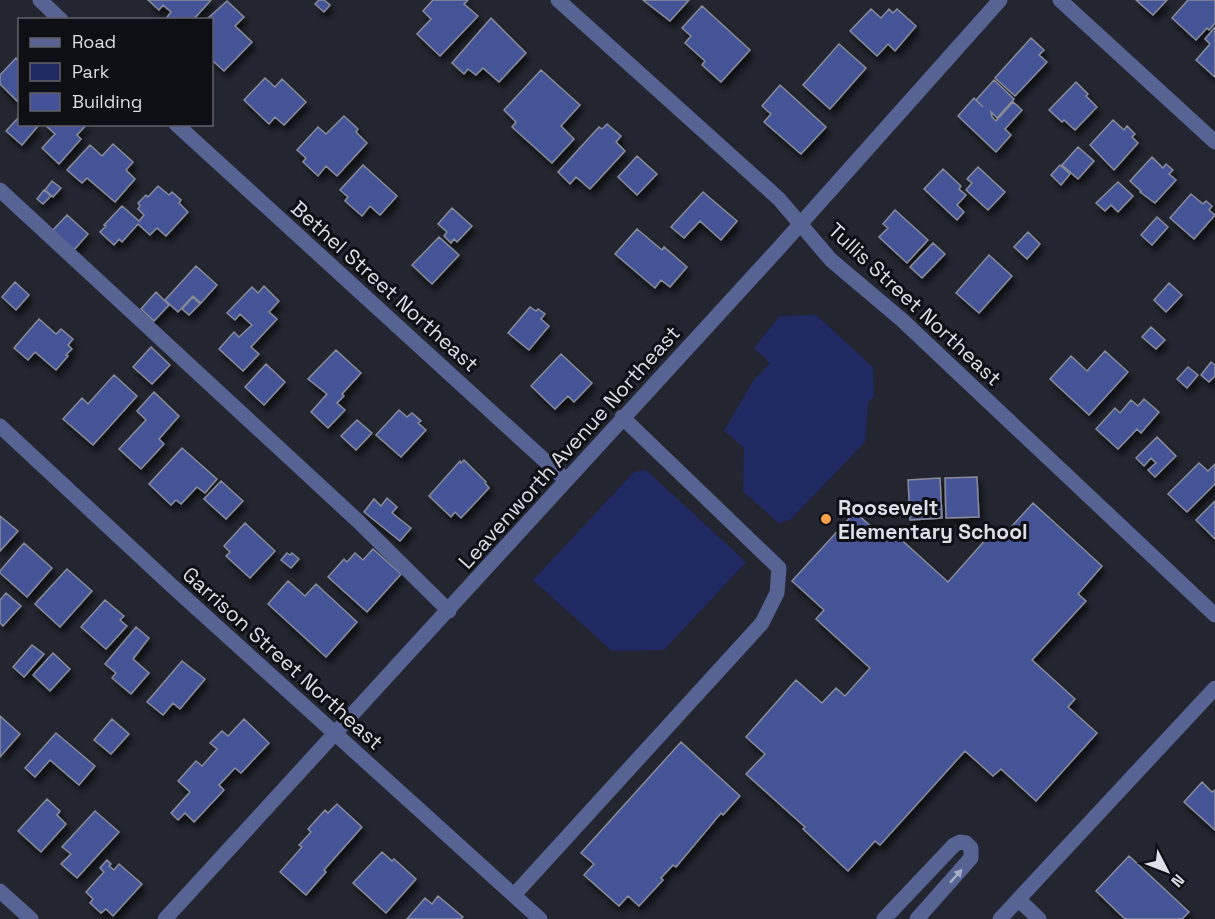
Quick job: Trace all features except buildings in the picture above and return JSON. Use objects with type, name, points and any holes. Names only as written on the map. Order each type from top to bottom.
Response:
[{"type":"street","points":[[40,0],[59,18]]},
{"type":"street","name":"Tullis Street Northeast","points":[[558,0],[779,199],[831,260],[902,320],[1215,615]]},
{"type":"street","name":"Leavenworth Avenue Northeast","points":[[165,919],[449,611],[1000,0]]},
{"type":"street","points":[[1060,0],[1215,142]]},
{"type":"street","name":"Bethel Street Northeast","points":[[178,126],[565,480]]},
{"type":"street","points":[[0,190],[359,522],[449,611]]},
{"type":"street","points":[[514,895],[762,623],[777,593],[779,568],[622,417]]},
{"type":"street","name":"Garrison Street Northeast","points":[[0,426],[540,919]]},
{"type":"street","points":[[1000,919],[1215,688]]},
{"type":"street","points":[[884,919],[954,845],[960,842],[966,843],[972,852],[970,860],[916,919]]},
{"type":"street","points":[[0,891],[32,919]]},
{"type":"street","points":[[1018,900],[1039,919]]},
{"type":"green space","points":[[816,315],[873,367],[874,396],[868,403],[865,442],[790,520],[778,523],[743,491],[744,448],[724,431],[753,381],[770,363],[754,348],[780,316]]},
{"type":"green space","points":[[646,470],[746,562],[664,650],[612,651],[533,580],[634,472]]},
{"type":"place","name":"Roosevelt Elementary School","points":[[826,519]]}]
